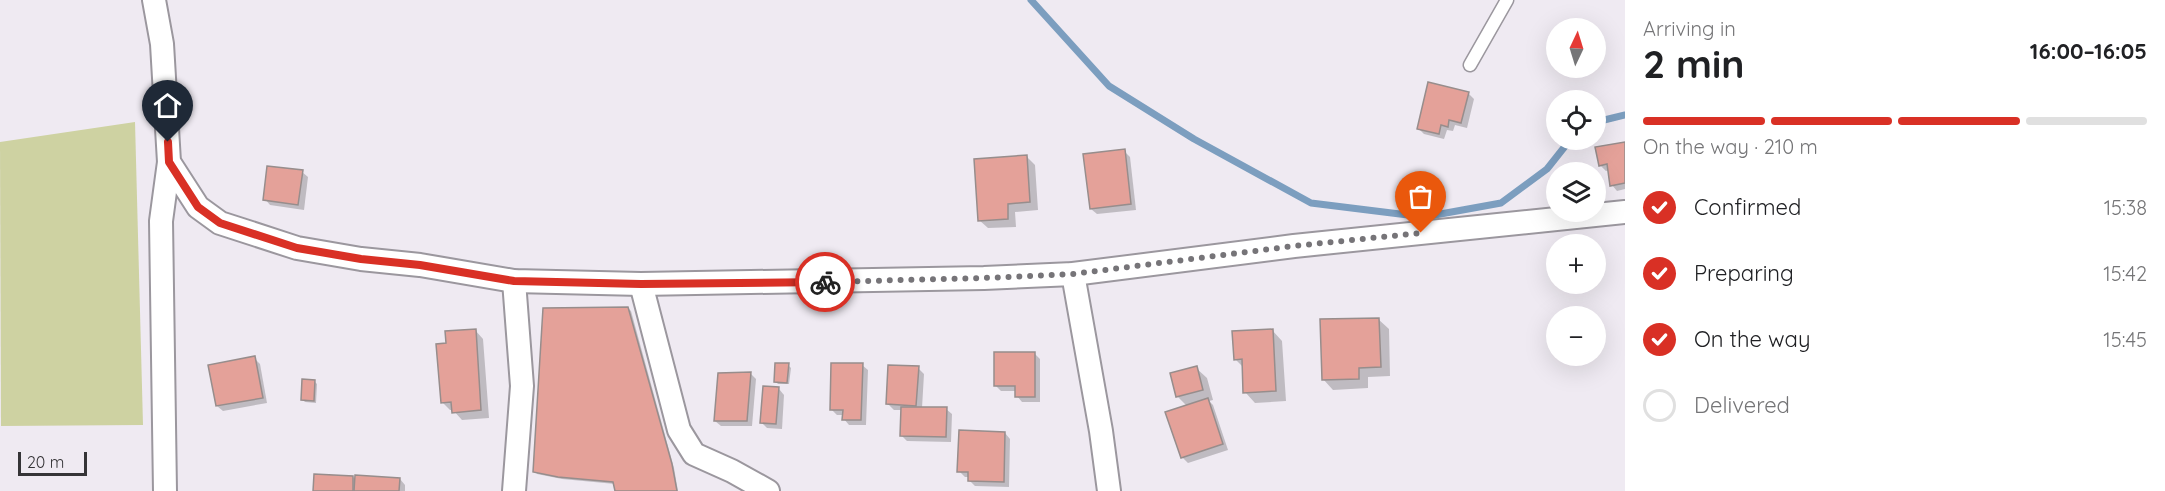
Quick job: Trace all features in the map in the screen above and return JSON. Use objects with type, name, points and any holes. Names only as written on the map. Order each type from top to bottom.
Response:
[{"type":"street","points":[[154,0],[162,44],[169,162],[161,221],[165,491]]},
{"type":"street","points":[[169,162],[198,207],[220,223],[297,248],[514,281],[641,284],[905,280],[1073,274],[1294,246],[1625,212]]},
{"type":"street","points":[[1073,274],[1101,431],[1109,491]]},
{"type":"street","points":[[514,281],[522,386],[514,491]]},
{"type":"street","points":[[641,284],[679,430],[694,454],[768,491]]},
{"type":"lane","points":[[1470,65],[1507,0]]},
{"type":"green space","points":[[135,122],[143,425],[1,426],[0,142]]},
{"type":"building","points":[[1428,82],[1469,92],[1461,123],[1449,120],[1448,127],[1441,125],[1439,134],[1417,129]]},
{"type":"building","points":[[1625,142],[1625,183],[1610,186],[1607,164],[1598,162],[1596,150],[1606,150],[1606,145]]},
{"type":"building","points":[[1125,149],[1131,204],[1090,209],[1083,154]]},
{"type":"building","points":[[1027,155],[1030,202],[1008,204],[1008,219],[978,221],[974,159]]},
{"type":"building","points":[[267,166],[303,170],[298,205],[263,200]]},
{"type":"building","points":[[628,307],[672,464],[677,491],[615,491],[613,482],[558,477],[533,472],[543,308]]},
{"type":"building","points":[[1379,318],[1381,367],[1359,368],[1359,379],[1322,380],[1320,319]]},
{"type":"building","points":[[476,329],[481,410],[452,413],[451,402],[441,403],[436,344],[446,343],[445,331]]},
{"type":"building","points":[[1273,329],[1276,391],[1243,393],[1242,359],[1234,360],[1232,331]]},
{"type":"building","points":[[994,352],[1035,352],[1035,397],[1015,397],[1015,386],[994,386]]},
{"type":"building","points":[[255,356],[263,398],[216,406],[208,365]]},
{"type":"building","points":[[775,363],[789,363],[787,383],[774,382]]},
{"type":"building","points":[[831,363],[863,363],[861,420],[842,420],[843,410],[830,410]]},
{"type":"building","points":[[888,365],[919,366],[916,406],[886,404]]},
{"type":"building","points":[[1197,366],[1203,390],[1176,397],[1170,373]]},
{"type":"building","points":[[751,372],[747,421],[714,421],[718,373]]},
{"type":"building","points":[[302,379],[315,380],[314,401],[301,400]]},
{"type":"building","points":[[763,386],[779,387],[776,424],[760,423]]},
{"type":"building","points":[[1208,398],[1223,444],[1181,458],[1165,412]]},
{"type":"building","points":[[901,407],[947,407],[946,437],[900,436]]},
{"type":"building","points":[[959,430],[1005,432],[1004,482],[968,481],[968,472],[957,472]]},
{"type":"building","points":[[314,474],[353,476],[353,491],[313,491]]},
{"type":"building","points":[[355,475],[400,478],[399,491],[354,491]]},
{"type":"waterway","points":[[1031,0],[1109,86],[1194,139],[1311,203],[1424,217],[1501,203],[1547,169],[1562,150]]},
{"type":"waterway","points":[[1606,120],[1625,115]]},
{"type":"way so far","points":[[825,282],[1073,274],[1294,246],[1421,233]]},
{"type":"route","points":[[168,142],[169,162],[198,207],[220,223],[297,248],[514,281],[641,284],[825,282]]}]
